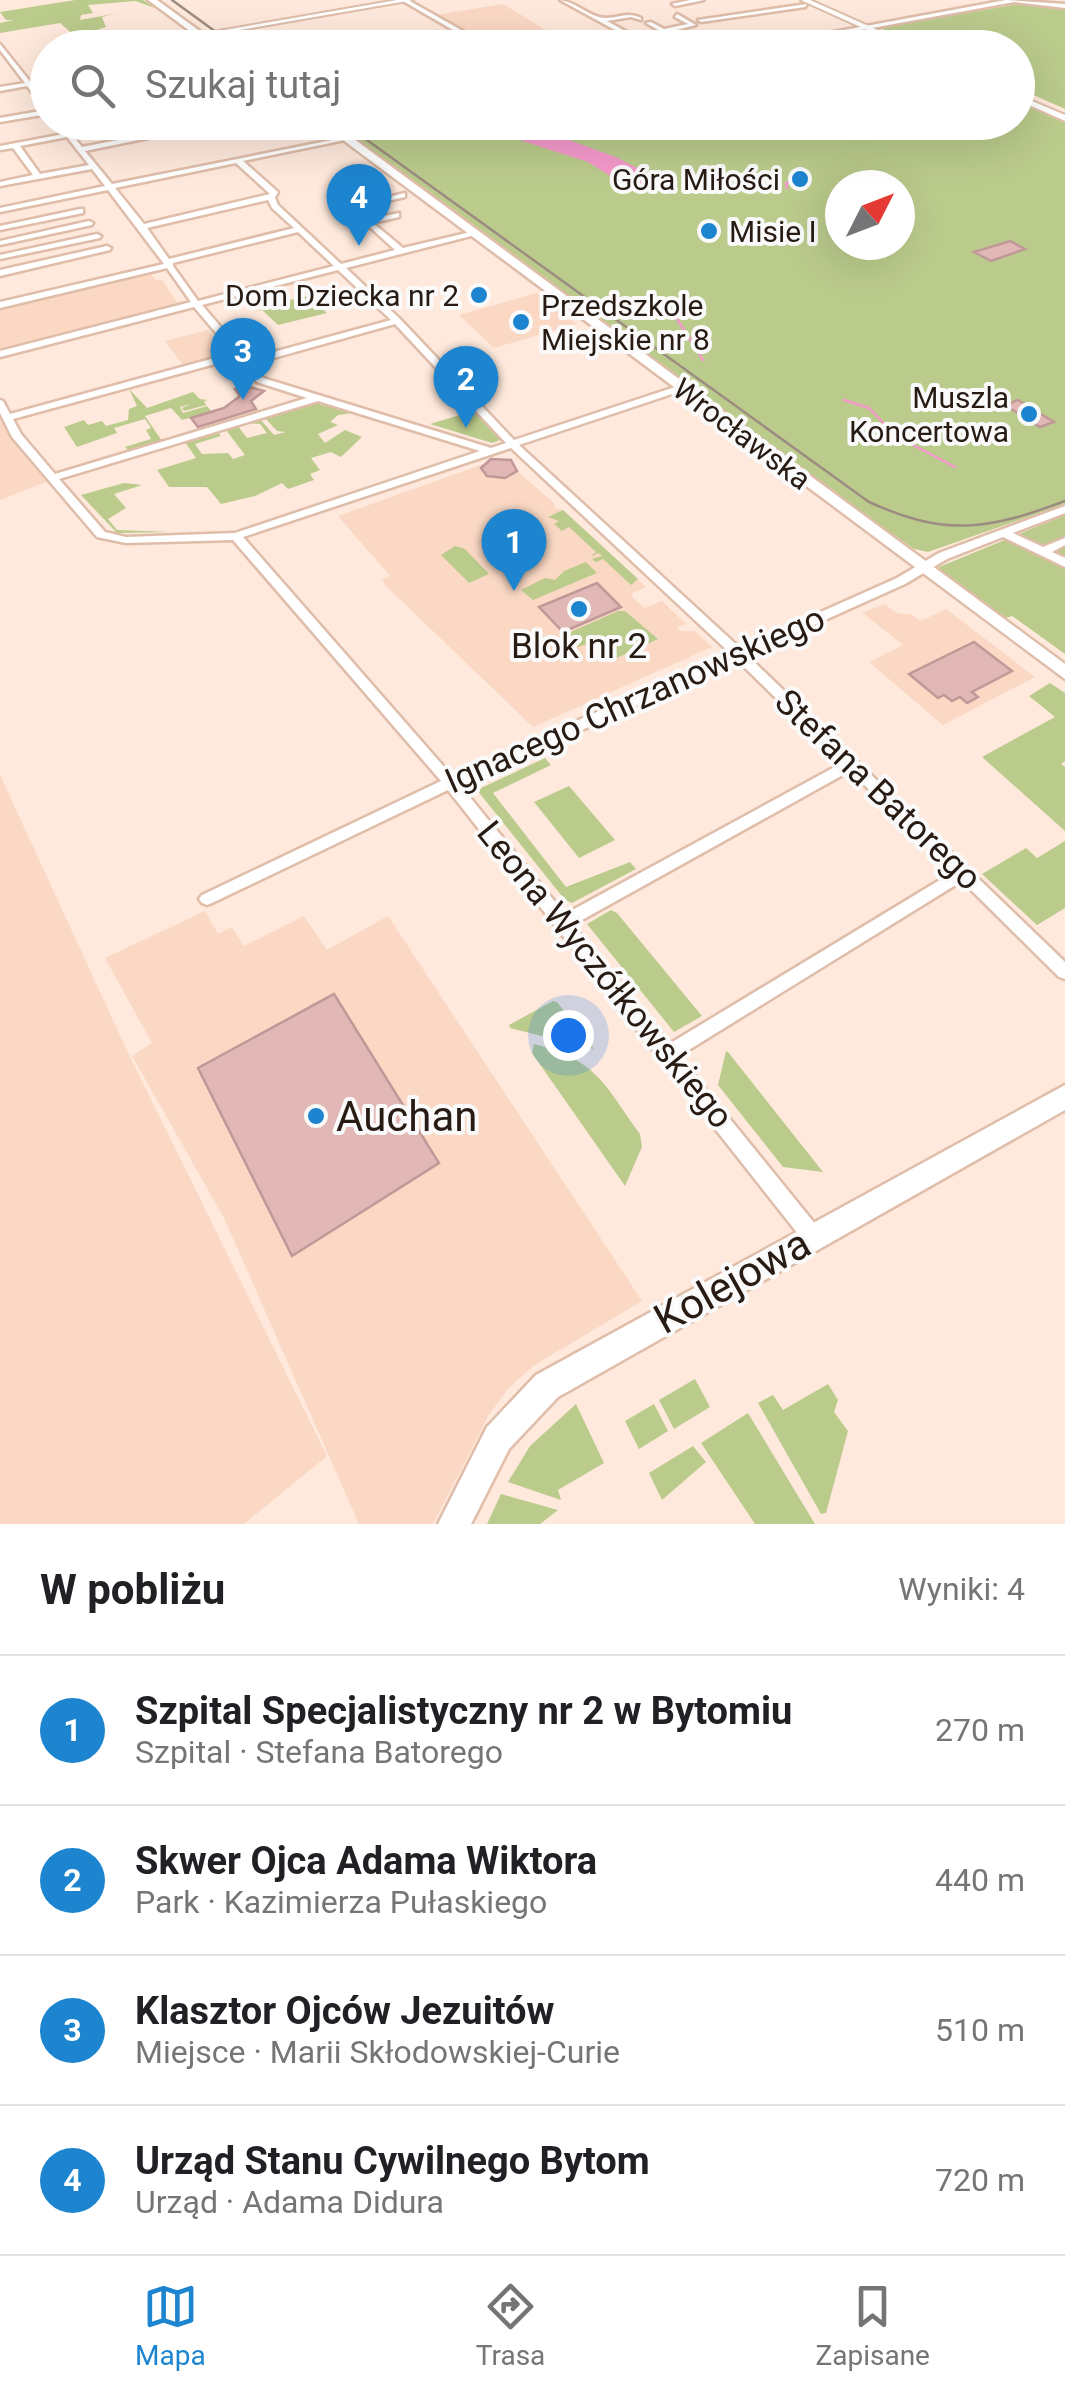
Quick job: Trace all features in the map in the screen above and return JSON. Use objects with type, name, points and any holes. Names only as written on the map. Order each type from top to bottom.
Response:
[{"type":"main road","points":[[152,0],[198,30]]},
{"type":"main road","points":[[163,0],[199,30]]},
{"type":"main road","name":"Wrocławska","points":[[348,140],[1065,673]]},
{"type":"main road","name":"Kolejowa","points":[[454,1524],[498,1438],[547,1386],[1065,1097]]},
{"type":"street","points":[[228,30],[408,0],[459,30]]},
{"type":"street","points":[[563,0],[620,30]]},
{"type":"street","points":[[675,4],[701,0]]},
{"type":"street","points":[[752,0],[774,10]]},
{"type":"street","points":[[852,30],[1011,0],[1065,6]]},
{"type":"street","points":[[701,20],[794,4],[809,6],[868,30]]},
{"type":"street","points":[[602,20],[632,16],[639,19]]},
{"type":"street","points":[[667,30],[693,25],[676,16]]},
{"type":"street","points":[[650,23],[660,30]]},
{"type":"street","points":[[863,28],[867,30]]},
{"type":"street","points":[[0,46],[10,66],[30,87]]},
{"type":"street","points":[[0,89],[28,84]]},
{"type":"street","points":[[1035,102],[1065,115]]},
{"type":"street","points":[[0,120],[30,114]]},
{"type":"street","points":[[0,148],[42,140]]},
{"type":"street","points":[[72,140],[142,227],[196,303],[241,359],[267,383],[488,451]]},
{"type":"street","points":[[80,150],[131,140]]},
{"type":"street","points":[[0,210],[336,140]]},
{"type":"street","points":[[15,145],[38,177]]},
{"type":"street","name":"Stefana Batorego","points":[[238,161],[276,194],[271,197],[276,206],[454,379],[522,454],[738,653],[1065,972]]},
{"type":"street","points":[[0,184],[94,166]]},
{"type":"street","points":[[401,251],[353,207],[402,194]]},
{"type":"street","points":[[142,227],[271,197]]},
{"type":"street","points":[[0,228],[80,211]]},
{"type":"street","points":[[367,222],[396,215]]},
{"type":"street","points":[[0,243],[88,223]]},
{"type":"street","points":[[0,305],[301,229]]},
{"type":"street","points":[[0,354],[472,232]]},
{"type":"street","points":[[0,258],[97,236]]},
{"type":"street","points":[[0,272],[107,248]]},
{"type":"street","points":[[6,426],[241,359],[396,321]]},
{"type":"street","points":[[454,379],[489,370]]},
{"type":"street","points":[[0,403],[6,426],[101,535],[112,540],[236,536],[681,388]]},
{"type":"street","points":[[52,478],[318,398]]},
{"type":"street","name":"Ignacego Chrzanowskiego","points":[[207,899],[943,556],[1065,509]]},
{"type":"street","points":[[1005,534],[1065,563]]},
{"type":"street","name":"Leona Wyczółkowskiego","points":[[236,536],[450,783],[813,1237]]},
{"type":"street","points":[[1043,552],[1065,541]]},
{"type":"street","points":[[564,922],[852,764]]},
{"type":"street","points":[[668,1054],[964,873]]},
{"type":"shaded area","points":[[503,4],[546,30],[462,30],[436,15]]},
{"type":"shaded area","points":[[520,140],[569,140],[616,157],[660,180],[664,187],[639,194],[588,162]]},
{"type":"shaded area","points":[[151,274],[155,280],[162,280],[178,304],[0,349],[0,308]]},
{"type":"shaded area","name":"Przedszkole Miejskie nr 8","points":[[537,293],[577,324],[494,348],[459,315]]},
{"type":"shaded area","points":[[208,330],[227,353],[183,365],[165,341]]},
{"type":"shaded area","points":[[0,415],[11,436],[48,481],[0,500]]},
{"type":"shaded area","points":[[500,458],[513,462],[517,471],[555,508],[563,510],[646,587],[632,593],[633,598],[645,608],[662,601],[686,624],[677,627],[680,631],[695,631],[712,647],[533,727],[385,585],[382,580],[390,576],[338,516]]},
{"type":"shaded area","points":[[884,604],[921,621],[946,609],[1035,677],[943,725],[869,662],[903,645],[863,613]]},
{"type":"shaded area","points":[[0,775],[130,1057],[327,1456],[244,1524],[0,1524]]},
{"type":"shaded area","points":[[205,911],[218,934],[232,927],[244,946],[304,916],[327,950],[388,916],[642,1301],[533,1366],[508,1389],[489,1415],[433,1524],[359,1524],[224,1218],[132,1056],[152,1043],[105,958]]},
{"type":"green space","points":[[75,0],[143,0],[155,8],[135,1],[88,5],[93,13],[81,15],[80,20],[114,14],[102,17],[106,27],[68,30],[60,23],[0,33],[0,23],[14,20],[6,20],[0,12]]},
{"type":"green space","points":[[1024,3],[1065,7],[1065,109],[1035,96],[1035,30],[880,28]]},
{"type":"green space","points":[[1035,110],[1065,123],[1065,504],[928,552],[914,549],[354,140],[1035,140]]},
{"type":"green space","points":[[309,297],[327,313],[278,325],[262,310],[254,312]]},
{"type":"green space","points":[[129,389],[147,408],[193,392],[208,400],[204,401],[206,405],[184,411],[182,408],[191,404],[180,407],[183,413],[207,406],[212,412],[182,420],[171,408],[145,416],[162,441],[129,451],[125,447],[151,439],[146,430],[151,428],[145,419],[114,428],[117,433],[77,447],[64,427],[84,420],[88,425],[102,421],[106,426],[128,420],[129,409],[137,406]]},
{"type":"green space","points":[[315,403],[351,413],[338,415],[330,422],[338,425],[318,434],[325,443],[345,430],[362,437],[341,457],[331,452],[311,458],[320,470],[310,474],[314,480],[288,489],[282,483],[255,496],[221,504],[207,487],[169,487],[157,470],[196,458],[185,442],[218,432],[221,436],[195,444],[202,454],[228,453],[233,459],[245,455],[226,430],[238,426],[247,438],[267,433],[260,424],[246,423],[260,419],[274,435],[286,432],[277,431],[265,418]]},
{"type":"green space","points":[[473,411],[503,439],[492,443],[430,424]]},
{"type":"green space","points":[[124,483],[142,485],[114,494],[126,508],[108,519],[117,530],[170,532],[117,533],[81,495]]},
{"type":"green space","points":[[563,510],[638,579],[631,585],[603,559],[596,562],[592,559],[602,556],[598,553],[590,557],[596,552],[569,527],[562,531],[554,524],[559,521],[548,517]]},
{"type":"green space","points":[[1065,515],[1065,654],[1012,616],[1003,619],[939,567]]},
{"type":"green space","points":[[455,546],[465,549],[489,574],[469,583],[441,555]]},
{"type":"green space","points":[[586,562],[597,573],[533,600],[521,590],[545,578],[555,580],[564,571]]},
{"type":"green space","points":[[625,611],[658,639],[610,661],[590,643],[578,647],[566,634]]},
{"type":"green space","points":[[1050,683],[1065,693],[1065,761],[1061,764],[1065,767],[1065,831],[982,757],[1055,717],[1029,696]]},
{"type":"green space","points":[[545,758],[551,765],[493,793],[566,887],[630,862],[636,869],[572,903],[565,900],[477,790]]},
{"type":"green space","points":[[569,786],[615,840],[579,858],[534,802]]},
{"type":"green space","points":[[1065,841],[1065,908],[1037,925],[982,874],[1026,848],[1037,858]]},
{"type":"green space","points":[[611,910],[702,1016],[674,1032],[587,924]]},
{"type":"green space","points":[[553,1001],[594,1049],[510,1028],[509,1025]]},
{"type":"green space","points":[[534,1044],[586,1066],[640,1134],[642,1147],[625,1186],[532,1053]]},
{"type":"green space","points":[[726,1051],[823,1172],[783,1167],[718,1085]]},
{"type":"green space","points":[[695,1379],[710,1407],[674,1429],[659,1400]]},
{"type":"green space","points":[[828,1384],[838,1400],[834,1412],[848,1431],[826,1513],[821,1514],[758,1403],[773,1395],[783,1410]]},
{"type":"green space","points":[[576,1404],[604,1463],[558,1490],[561,1500],[508,1482],[530,1446]]},
{"type":"green space","points":[[654,1404],[668,1431],[639,1449],[625,1421]]},
{"type":"green space","points":[[748,1413],[815,1524],[755,1524],[701,1443]]},
{"type":"green space","points":[[693,1446],[706,1462],[662,1500],[649,1473]]},
{"type":"green space","points":[[501,1494],[558,1510],[540,1524],[487,1524]]},
{"type":"building","points":[[1010,241],[1025,249],[991,261],[974,252]]},
{"type":"building","points":[[246,386],[264,391],[251,401],[256,409],[198,427],[191,418],[224,408],[240,396],[235,389]]},
{"type":"building","name":"Muszla Koncertowa","points":[[1018,400],[1054,422],[1040,427],[1005,405]]},
{"type":"building","points":[[491,459],[511,460],[517,471],[505,478],[487,476],[481,468]]},
{"type":"building","name":"Blok nr 2","points":[[597,583],[621,607],[563,632],[539,607]]},
{"type":"building","points":[[974,642],[1012,671],[972,692],[978,697],[967,703],[960,697],[952,701],[944,695],[938,698],[909,674]]},
{"type":"building","name":"Auchan","points":[[334,994],[439,1163],[292,1256],[198,1068]]},
{"type":"waterway","points":[[787,188],[786,183],[803,182]]},
{"type":"waterway","points":[[677,319],[703,360]]},
{"type":"waterway","points":[[844,400],[869,408],[896,436],[955,467]]},
{"type":"tram line","points":[[172,0],[213,30]]},
{"type":"tram line","points":[[367,140],[869,502],[921,521],[967,526],[1013,518],[1065,501]]},
{"type":"place","name":"Góra Miłości","points":[[800,179]]},
{"type":"place","name":"Misie I","points":[[709,231]]},
{"type":"place","name":"Urząd Stanu Cywilnego Bytom","points":[[359,246]]},
{"type":"place","name":"Dom Dziecka nr 2","points":[[479,295]]},
{"type":"place","name":"Przedszkole Miejskie nr 8","points":[[521,322]]},
{"type":"place","name":"Klasztor Ojców Jezuitów","points":[[243,400]]},
{"type":"place","name":"Muszla Koncertowa","points":[[1029,414]]},
{"type":"place","name":"Skwer Ojca Adama Wiktora","points":[[466,428]]},
{"type":"place","name":"Szpital Specjalistyczny nr 2 w Bytomiu","points":[[514,591]]},
{"type":"place","name":"Blok nr 2","points":[[579,609]]},
{"type":"place","name":"Auchan","points":[[316,1116]]}]
